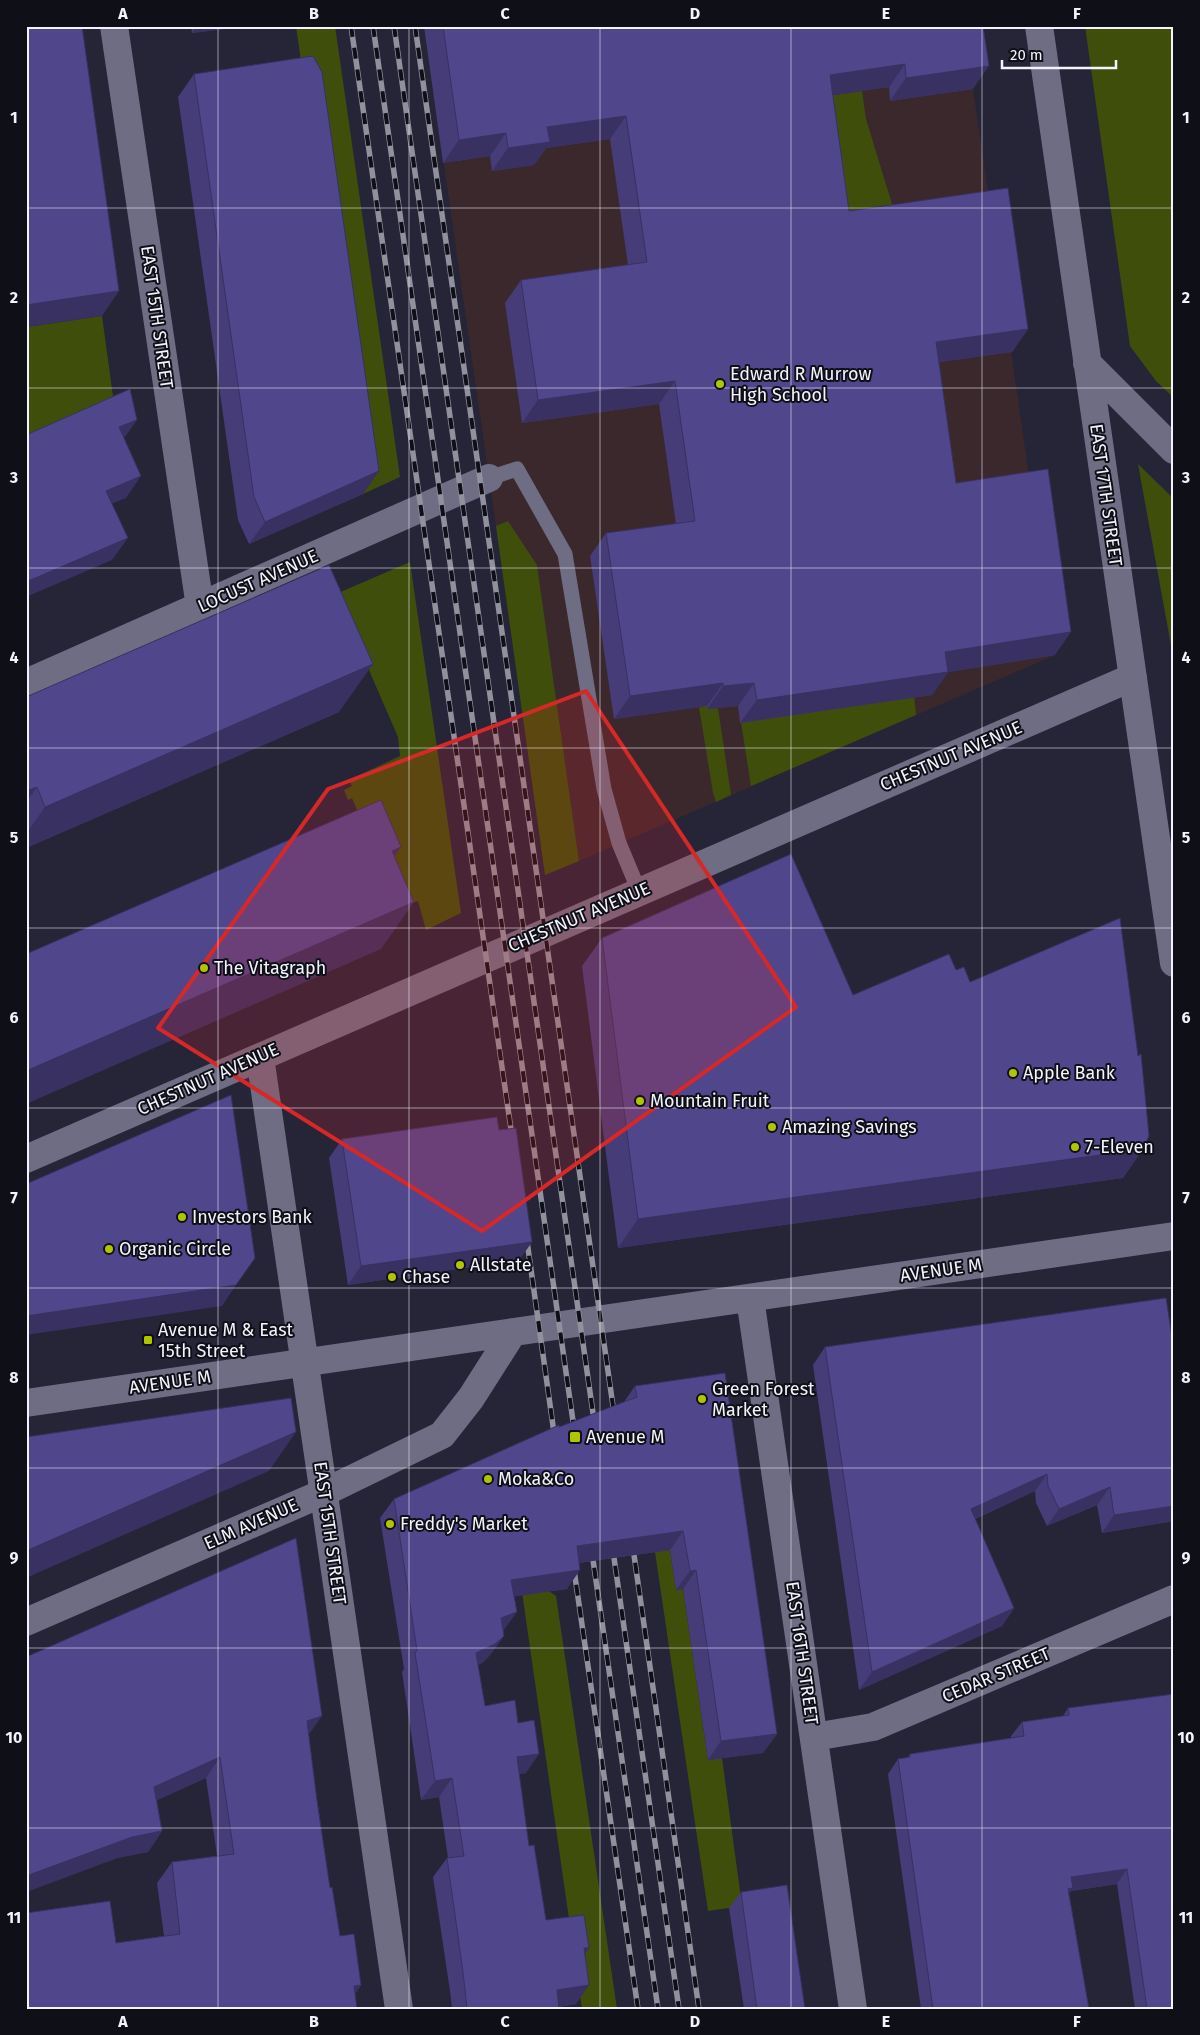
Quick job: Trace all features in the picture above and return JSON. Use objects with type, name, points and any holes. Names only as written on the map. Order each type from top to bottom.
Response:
[{"type":"street","name":"EAST 15TH STREET","points":[[114,26],[200,607]]},
{"type":"street","name":"EAST 17TH STREET","points":[[1039,26],[1174,963]]},
{"type":"street","points":[[1087,363],[1174,450]]},
{"type":"street","name":"LOCUST AVENUE","points":[[26,683],[489,478]]},
{"type":"street","name":"CHESTNUT AVENUE","points":[[26,1159],[1133,677]]},
{"type":"street","name":"EAST 15TH STREET","points":[[260,1057],[399,2009]]},
{"type":"street","name":"AVENUE M","points":[[26,1403],[1174,1236]]},
{"type":"street","name":"EAST 16TH STREET","points":[[750,1298],[853,2009]]},
{"type":"street","name":"ELM AVENUE","points":[[26,1622],[323,1492],[442,1435],[471,1398],[513,1332]]},
{"type":"street","name":"CEDAR STREET","points":[[814,1737],[873,1727],[1174,1599]]},
{"type":"lane","points":[[489,478],[517,469],[565,554],[604,789],[619,843],[639,892]]},
{"type":"highlighted area","points":[[586,691],[796,1007],[482,1231],[158,1028],[328,789]]},
{"type":"shaded area","name":"Edward R Murrow High School","points":[[424,26],[964,26],[1055,655],[579,861],[537,565],[508,521],[496,526]]},
{"type":"green space","points":[[296,26],[335,26],[400,477],[363,494]]},
{"type":"green space","points":[[1085,26],[1174,26],[1174,398],[1156,381],[1130,346]]},
{"type":"green space","points":[[862,91],[866,119],[895,214],[833,234],[814,98]]},
{"type":"green space","points":[[102,316],[115,411],[26,450],[26,327]]},
{"type":"green space","points":[[1138,464],[1174,499],[1174,662]]},
{"type":"green space","points":[[508,521],[537,565],[579,861],[545,875],[496,526]]},
{"type":"green space","points":[[410,562],[461,913],[426,930],[418,901],[398,907],[352,798],[348,800],[344,790],[352,786],[349,780],[400,756],[398,737],[336,594]]},
{"type":"green space","points":[[912,678],[916,715],[751,786],[738,703]]},
{"type":"green space","points":[[707,705],[708,709],[718,708],[731,795],[716,802],[699,707]]},
{"type":"green space","points":[[670,1550],[676,1590],[683,1589],[708,1760],[722,1758],[742,1906],[708,1911],[655,1552]]},
{"type":"green space","points":[[519,1571],[556,1596],[617,2009],[582,2009]]},
{"type":"building","points":[[26,26],[82,26],[119,291],[26,305]]},
{"type":"building","name":"Edward R Murrow High School","points":[[443,26],[983,26],[989,66],[906,78],[905,64],[830,75],[849,211],[1008,188],[1028,329],[936,342],[956,483],[1048,469],[1071,632],[945,652],[948,672],[757,700],[754,683],[723,686],[723,683],[630,696],[606,533],[695,521],[675,381],[538,400],[521,280],[647,262],[626,116],[547,127],[550,142],[508,148],[506,133],[459,140]]},
{"type":"building","points":[[313,56],[322,72],[379,471],[265,522],[254,497],[194,74]]},
{"type":"building","points":[[130,389],[137,420],[119,427],[141,476],[106,491],[128,538],[26,582],[26,435]]},
{"type":"building","points":[[329,565],[373,664],[45,807],[37,787],[26,791],[26,697]]},
{"type":"building","name":"The Vitagraph","points":[[381,800],[401,847],[392,851],[414,902],[26,1071],[26,954]]},
{"type":"building","points":[[791,854],[853,995],[949,954],[956,970],[964,967],[970,982],[1120,918],[1138,1056],[1141,1054],[1149,1136],[1143,1149],[638,1219],[602,938]]},
{"type":"building","points":[[231,1095],[255,1258],[236,1285],[26,1316],[26,1184]]},
{"type":"building","points":[[497,1117],[499,1130],[516,1128],[532,1242],[361,1266],[342,1139]]},
{"type":"building","points":[[1166,1298],[1174,1350],[1174,1506],[1114,1515],[1110,1487],[1059,1509],[1048,1486],[1047,1474],[971,1509],[1014,1608],[872,1672],[825,1347]]},
{"type":"building","points":[[725,1373],[777,1734],[721,1741],[696,1570],[690,1571],[683,1531],[577,1546],[580,1570],[511,1580],[517,1612],[501,1618],[504,1636],[495,1644],[476,1653],[485,1706],[515,1700],[518,1723],[534,1720],[539,1754],[517,1757],[529,1846],[534,1845],[546,1920],[584,1915],[589,1948],[584,1948],[589,1985],[557,1990],[559,2009],[467,2009],[447,1858],[464,1856],[452,1778],[435,1781],[394,1499],[559,1425],[559,1427],[637,1397],[635,1386]]},
{"type":"building","points":[[291,1398],[296,1432],[26,1551],[26,1437]]},
{"type":"building","points":[[296,1538],[322,1716],[307,1721],[317,1801],[330,1888],[332,1887],[340,1936],[354,1934],[361,1985],[354,1986],[357,2009],[29,2009],[26,1988],[26,1913],[110,1901],[116,1943],[180,1934],[172,1862],[234,1854],[220,1757],[154,1787],[162,1831],[132,1837],[26,1876],[26,1657]]},
{"type":"building","points":[[1174,1694],[1174,2009],[1147,2009],[1127,1869],[1071,1877],[1073,1888],[1068,1889],[1089,2009],[933,2009],[898,1759],[910,1757],[910,1754],[1024,1736],[1022,1722],[1069,1715],[1068,1708]]},
{"type":"building","points":[[787,1885],[805,2009],[757,2009],[741,1892]]},
{"type":"railway","points":[[351,26],[513,1143]]},
{"type":"railway","points":[[373,26],[575,1435]]},
{"type":"railway","points":[[394,26],[595,1427]]},
{"type":"railway","points":[[415,26],[615,1420]]},
{"type":"railway","points":[[526,1234],[555,1440]]},
{"type":"railway","points":[[632,1541],[699,2009]]},
{"type":"railway","points":[[612,1544],[679,2009]]},
{"type":"railway","points":[[591,1546],[658,2009]]},
{"type":"railway","points":[[573,1563],[638,2009]]},
{"type":"place","name":"Edward R Murrow High School","points":[[720,384]]},
{"type":"place","name":"The Vitagraph","points":[[204,968]]},
{"type":"place","name":"Apple Bank","points":[[1013,1073]]},
{"type":"place","name":"Mountain Fruit","points":[[640,1101]]},
{"type":"place","name":"Amazing Savings","points":[[772,1127]]},
{"type":"place","name":"7-Eleven","points":[[1075,1147]]},
{"type":"place","name":"Investors Bank","points":[[182,1217]]},
{"type":"place","name":"Organic Circle","points":[[109,1249]]},
{"type":"place","name":"Allstate","points":[[460,1265]]},
{"type":"place","name":"Chase","points":[[392,1277]]},
{"type":"place","name":"Avenue M & East 15th Street","points":[[148,1340]]},
{"type":"place","name":"Green Forest Market","points":[[702,1399]]},
{"type":"place","name":"Avenue M","points":[[575,1437]]},
{"type":"place","name":"Moka&Co","points":[[488,1479]]},
{"type":"place","name":"Freddy's Market","points":[[390,1524]]}]
